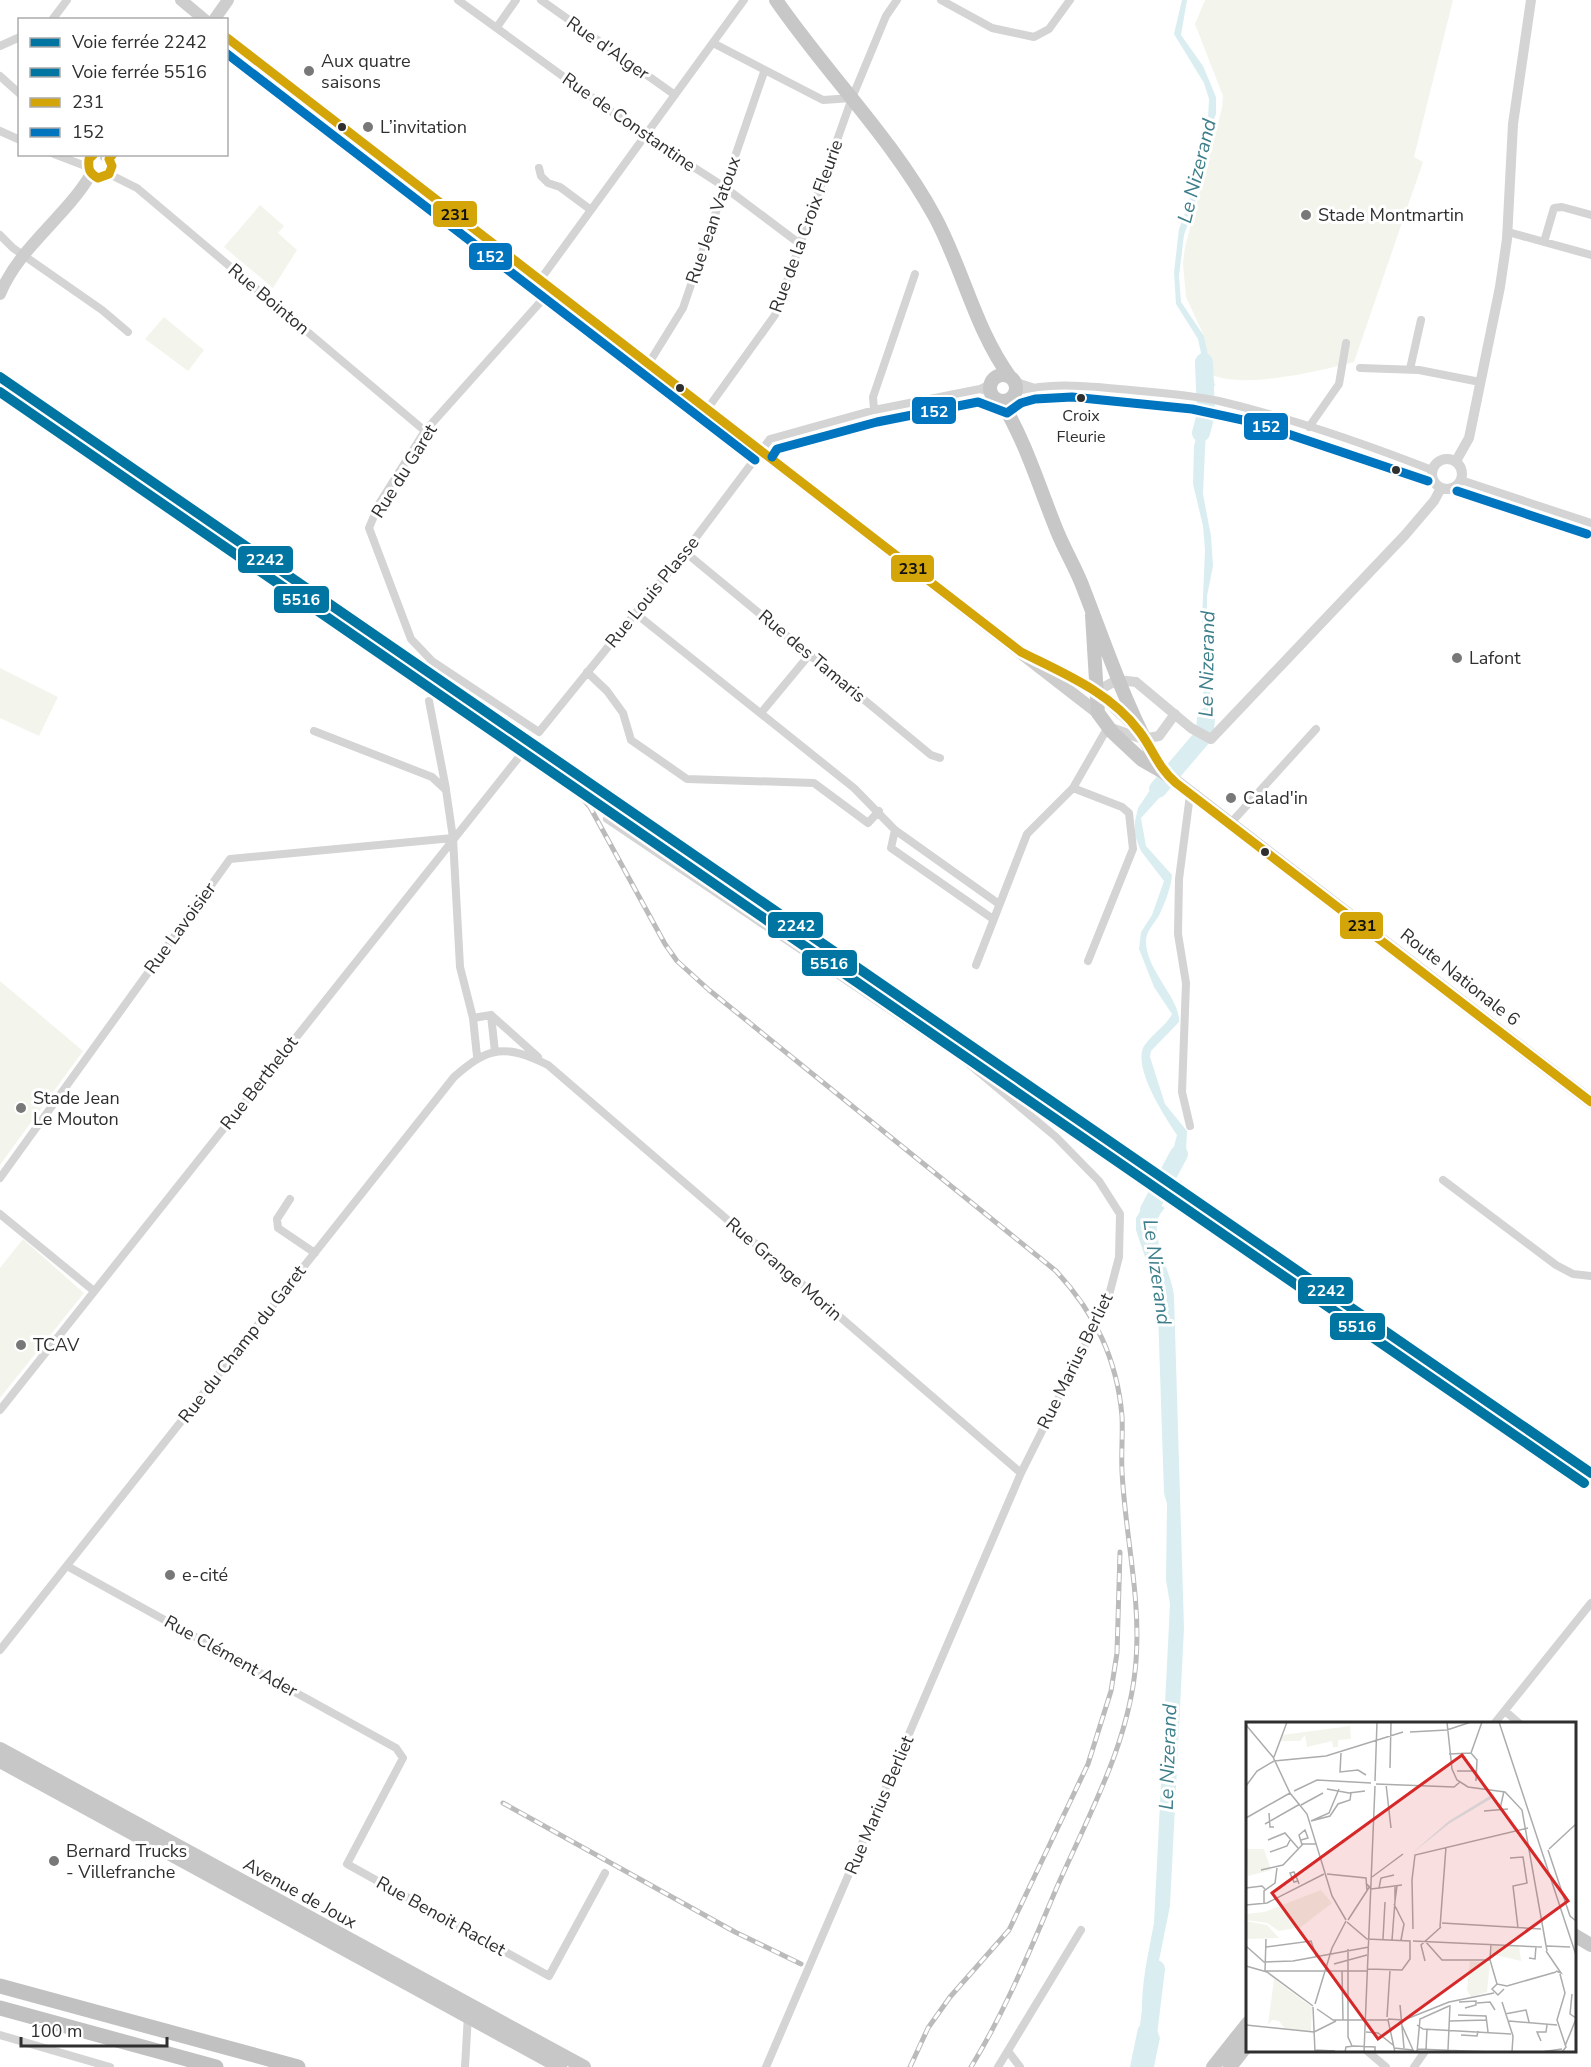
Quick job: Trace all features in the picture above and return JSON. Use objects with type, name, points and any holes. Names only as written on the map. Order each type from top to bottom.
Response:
[{"type":"highway","points":[[0,1986],[298,2067]]},
{"type":"highway","points":[[0,2008],[216,2067]]},
{"type":"main road","points":[[181,0],[203,18]]},
{"type":"main road","points":[[215,18],[228,0]]},
{"type":"main road","points":[[776,0],[888,143],[935,217],[993,354],[1001,388],[1015,424],[1057,531],[1084,590],[1117,680],[1141,734]]},
{"type":"main road","name":"Route Nationale 6","points":[[228,39],[1098,712],[1108,727],[1143,760],[1163,772],[1591,1102]]},
{"type":"main road","points":[[98,159],[98,178],[108,174]]},
{"type":"main road","points":[[0,294],[15,264],[18,251],[80,193],[98,159]]},
{"type":"main road","points":[[1092,615],[1098,712]]},
{"type":"main road","name":"Route Nationale 6","points":[[1021,652],[1097,691],[1141,734],[1163,772]]},
{"type":"main road","name":"Avenue de Joux","points":[[0,1749],[469,2012],[560,2067]]},
{"type":"main road","name":"Avenue de Joux","points":[[0,1761],[469,2012],[584,2067]]},
{"type":"main road","points":[[1576,1926],[1591,1934]]},
{"type":"main road","points":[[1576,1936],[1591,1945]]},
{"type":"main road","points":[[1213,2067],[1246,2026]]},
{"type":"main road","points":[[1230,2067],[1246,2047]]},
{"type":"street","points":[[54,18],[67,0]]},
{"type":"street","name":"Rue de Constantine","points":[[458,0],[645,135],[723,186],[800,244]]},
{"type":"street","points":[[497,27],[516,0]]},
{"type":"street","name":"Rue d'Alger","points":[[541,0],[675,95]]},
{"type":"street","points":[[540,280],[744,0]]},
{"type":"street","name":"Rue de la Croix Fleurie","points":[[708,408],[775,315],[852,98],[886,16],[897,0]]},
{"type":"street","points":[[941,0],[992,28],[1034,38],[1049,29],[1070,0]]},
{"type":"street","points":[[1456,461],[1469,438],[1493,327],[1508,232],[1513,124],[1531,0]]},
{"type":"street","points":[[0,46],[18,38]]},
{"type":"street","points":[[712,43],[764,72],[823,100],[852,98]]},
{"type":"street","name":"Rue Jean Vatoux","points":[[649,363],[683,308],[764,72]]},
{"type":"street","points":[[0,76],[18,92]]},
{"type":"street","points":[[0,131],[18,139]]},
{"type":"street","points":[[72,156],[98,159]]},
{"type":"street","points":[[539,168],[541,176],[548,183],[560,187],[591,210]]},
{"type":"street","name":"Rue Bointon","points":[[108,174],[137,188],[425,431]]},
{"type":"street","points":[[1544,242],[1554,208],[1562,207],[1591,216]]},
{"type":"street","points":[[1508,232],[1591,255]]},
{"type":"street","points":[[0,235],[18,251],[128,332]]},
{"type":"street","points":[[0,245],[18,251]]},
{"type":"street","points":[[874,410],[873,397],[915,274]]},
{"type":"street","name":"Rue du Garet","points":[[539,732],[432,661],[411,639],[369,528],[379,504],[425,431],[552,289]]},
{"type":"street","points":[[1410,369],[1421,320]]},
{"type":"street","points":[[1309,427],[1339,384],[1346,343]]},
{"type":"street","points":[[1360,368],[1410,369],[1480,382]]},
{"type":"street","points":[[762,450],[770,439],[874,410],[1001,388],[1072,385],[1218,401],[1309,427],[1432,470]]},
{"type":"street","name":"Rue Louis Plasse","points":[[539,732],[685,552],[762,450]]},
{"type":"street","points":[[1443,459],[1456,461],[1462,470],[1461,480],[1452,488],[1441,488],[1433,481],[1432,470],[1443,459]]},
{"type":"street","points":[[1461,480],[1591,523]]},
{"type":"street","points":[[1097,691],[1117,680],[1136,682],[1191,728],[1211,739],[1405,535],[1434,501],[1441,488]]},
{"type":"street","name":"Rue des Tamaris","points":[[685,552],[931,755],[939,758]]},
{"type":"street","points":[[635,614],[761,713],[879,811],[895,830],[999,904]]},
{"type":"street","points":[[761,713],[810,654]]},
{"type":"street","points":[[587,672],[607,691],[622,713],[631,740],[687,779],[814,783],[868,823],[879,811]]},
{"type":"street","points":[[429,701],[453,838],[460,967],[473,1018],[477,1056]]},
{"type":"street","points":[[976,965],[1028,834],[1072,788],[1108,727],[1159,736],[1175,714]]},
{"type":"street","points":[[1229,825],[1316,729]]},
{"type":"street","points":[[314,731],[432,777],[446,790]]},
{"type":"street","name":"Rue Berthelot","points":[[0,1410],[519,757]]},
{"type":"street","points":[[1072,788],[1122,807],[1129,813],[1133,849],[1088,961]]},
{"type":"street","points":[[1190,795],[1179,879],[1178,934],[1186,983],[1182,1092],[1190,1126]]},
{"type":"street","name":"Rue Marius Berliet","points":[[607,819],[963,1059],[1056,1137],[1099,1181],[1120,1214],[1119,1257],[1108,1299],[1021,1473],[766,2067]]},
{"type":"street","points":[[895,830],[891,848],[993,919]]},
{"type":"street","name":"Rue Lavoisier","points":[[0,1178],[230,859],[453,838]]},
{"type":"street","points":[[473,1018],[491,1015],[495,1052]]},
{"type":"street","name":"Rue Grange Morin","points":[[491,1015],[1021,1473]]},
{"type":"street","name":"Rue Grange Morin","points":[[495,1052],[521,1052],[548,1065]]},
{"type":"street","name":"Rue du Champ du Garet","points":[[0,1650],[454,1077],[477,1056],[495,1052]]},
{"type":"street","points":[[1443,1180],[1556,1265],[1573,1274],[1591,1276]]},
{"type":"street","points":[[290,1199],[277,1219],[278,1228],[315,1253]]},
{"type":"street","points":[[0,1214],[94,1291]]},
{"type":"street","name":"Rue Clément Ader","points":[[67,1566],[396,1748]]},
{"type":"street","points":[[1496,1722],[1591,1603]]},
{"type":"street","points":[[1504,1711],[1518,1722]]},
{"type":"street","name":"Rue Benoit Raclet","points":[[396,1748],[403,1758],[346,1864],[549,1976],[605,1873]]},
{"type":"street","points":[[998,2067],[1081,1929]]},
{"type":"street","points":[[465,2067],[469,2012]]},
{"type":"street","points":[[0,2035],[111,2067]]},
{"type":"street","points":[[1008,2051],[1020,2067]]},
{"type":"street","points":[[1368,2052],[1386,2067]]},
{"type":"street","points":[[1413,2067],[1424,2052]]},
{"type":"shaded area","points":[[1205,0],[1453,0],[1414,157],[1423,162],[1354,362],[1302,374],[1262,379],[1226,379],[1212,375],[1204,336],[1186,297],[1183,264],[1185,247],[1222,108],[1223,96],[1195,24]]},
{"type":"shaded area","points":[[260,205],[284,226],[278,233],[297,250],[273,288],[224,247]]},
{"type":"shaded area","points":[[164,317],[204,350],[188,371],[145,339]]},
{"type":"shaded area","points":[[0,668],[58,697],[39,736],[0,718]]},
{"type":"shaded area","name":"Stade Jean Le Mouton","points":[[0,981],[83,1051],[0,1165]]},
{"type":"shaded area","name":"TCAV","points":[[23,1239],[84,1293],[0,1398],[0,1268]]},
{"type":"water","points":[[1182,0],[1187,0],[1181,35],[1203,66],[1216,97],[1216,114],[1207,138],[1195,204],[1184,235],[1179,276],[1181,302],[1204,336],[1215,386],[1200,384],[1195,367],[1201,353],[1198,339],[1176,304],[1174,272],[1179,229],[1189,203],[1200,140],[1208,119],[1209,99],[1204,83],[1174,34]]},
{"type":"water","points":[[1204,409],[1210,410],[1206,428],[1203,494],[1211,536],[1213,566],[1207,596],[1207,676],[1210,680],[1211,723],[1208,730],[1202,725],[1204,723],[1202,619],[1205,550],[1203,526],[1193,484],[1194,446]]},
{"type":"water","points":[[1195,738],[1205,745],[1183,768],[1174,761]]},
{"type":"water","points":[[1159,777],[1170,786],[1141,818],[1146,846],[1172,875],[1165,902],[1146,940],[1151,962],[1175,1004],[1179,1022],[1151,1051],[1150,1057],[1165,1104],[1187,1131],[1186,1151],[1172,1176],[1167,1173],[1177,1135],[1146,1079],[1141,1055],[1144,1046],[1172,1014],[1154,987],[1139,949],[1141,932],[1152,915],[1164,881],[1141,851],[1135,836],[1135,821],[1138,808]]},
{"type":"water","points":[[1152,1192],[1157,1203],[1165,1208],[1159,1216],[1158,1238],[1174,1296],[1184,1628],[1170,1906],[1151,2000],[1153,2019],[1160,2038],[1154,2067],[1130,2067],[1138,2028],[1143,2019],[1146,1963],[1154,1923],[1170,1604],[1166,1580],[1167,1504],[1164,1493],[1158,1312],[1153,1281],[1136,1230],[1136,1218]]},
{"type":"waterway","name":"Le Nizerand","points":[[1201,433],[1206,414],[1204,362]]},
{"type":"waterway","name":"Le Nizerand","points":[[1158,789],[1205,734],[1206,717]]},
{"type":"waterway","name":"Le Nizerand","points":[[1149,1221],[1149,1210],[1179,1154]]},
{"type":"waterway","name":"Le Nizerand","points":[[1144,2067],[1156,1969]]},
{"type":"railway","points":[[524,743],[554,766],[590,807],[665,944],[677,961],[709,990],[1056,1271],[1093,1320],[1109,1356],[1115,1375],[1122,1416],[1124,1495],[1135,1589],[1137,1637],[1132,1691],[1126,1720],[1106,1777],[1017,1978],[996,2023],[971,2067]]},
{"type":"railway","points":[[910,2067],[928,2028],[950,1997],[1009,1930],[1088,1764],[1111,1691],[1117,1653],[1120,1552]]},
{"type":"railway","points":[[503,1803],[735,1932],[801,1964]]},
{"type":"rail line","name":"2242","points":[[0,377],[1591,1473]]},
{"type":"rail line","name":"5516","points":[[0,392],[1584,1483]]},
{"type":"transit line","name":"231","points":[[228,39],[1021,652],[1100,694],[1127,717],[1139,731],[1160,765],[1176,783],[1591,1102]]},
{"type":"transit line","name":"152","points":[[228,55],[755,460]]},
{"type":"transit line","name":"231","points":[[92,156],[89,159],[89,168],[98,178],[109,174],[112,166],[109,159],[111,156]]},
{"type":"transit line","name":"152","points":[[772,457],[777,449],[877,422],[978,402],[1007,413],[1021,403],[1035,399],[1072,397],[1192,409],[1252,422],[1428,481]]},
{"type":"transit line","name":"152","points":[[1457,491],[1587,534]]},
{"type":"place","name":"Aux quatre saisons","points":[[309,71]]},
{"type":"place","name":"L’invitation","points":[[368,127]]},
{"type":"place","name":"Stade Montmartin","points":[[1306,215]]},
{"type":"place","name":"Croix Fleurie","points":[[1081,398]]},
{"type":"place","name":"Lafont","points":[[1457,658]]},
{"type":"place","name":"Calad'in","points":[[1231,798]]},
{"type":"place","name":"Stade Jean Le Mouton","points":[[21,1108]]},
{"type":"place","name":"TCAV","points":[[21,1345]]},
{"type":"place","name":"e-cité","points":[[170,1575]]},
{"type":"place","name":"Bernard Trucks - Villefranche","points":[[54,1861]]}]
